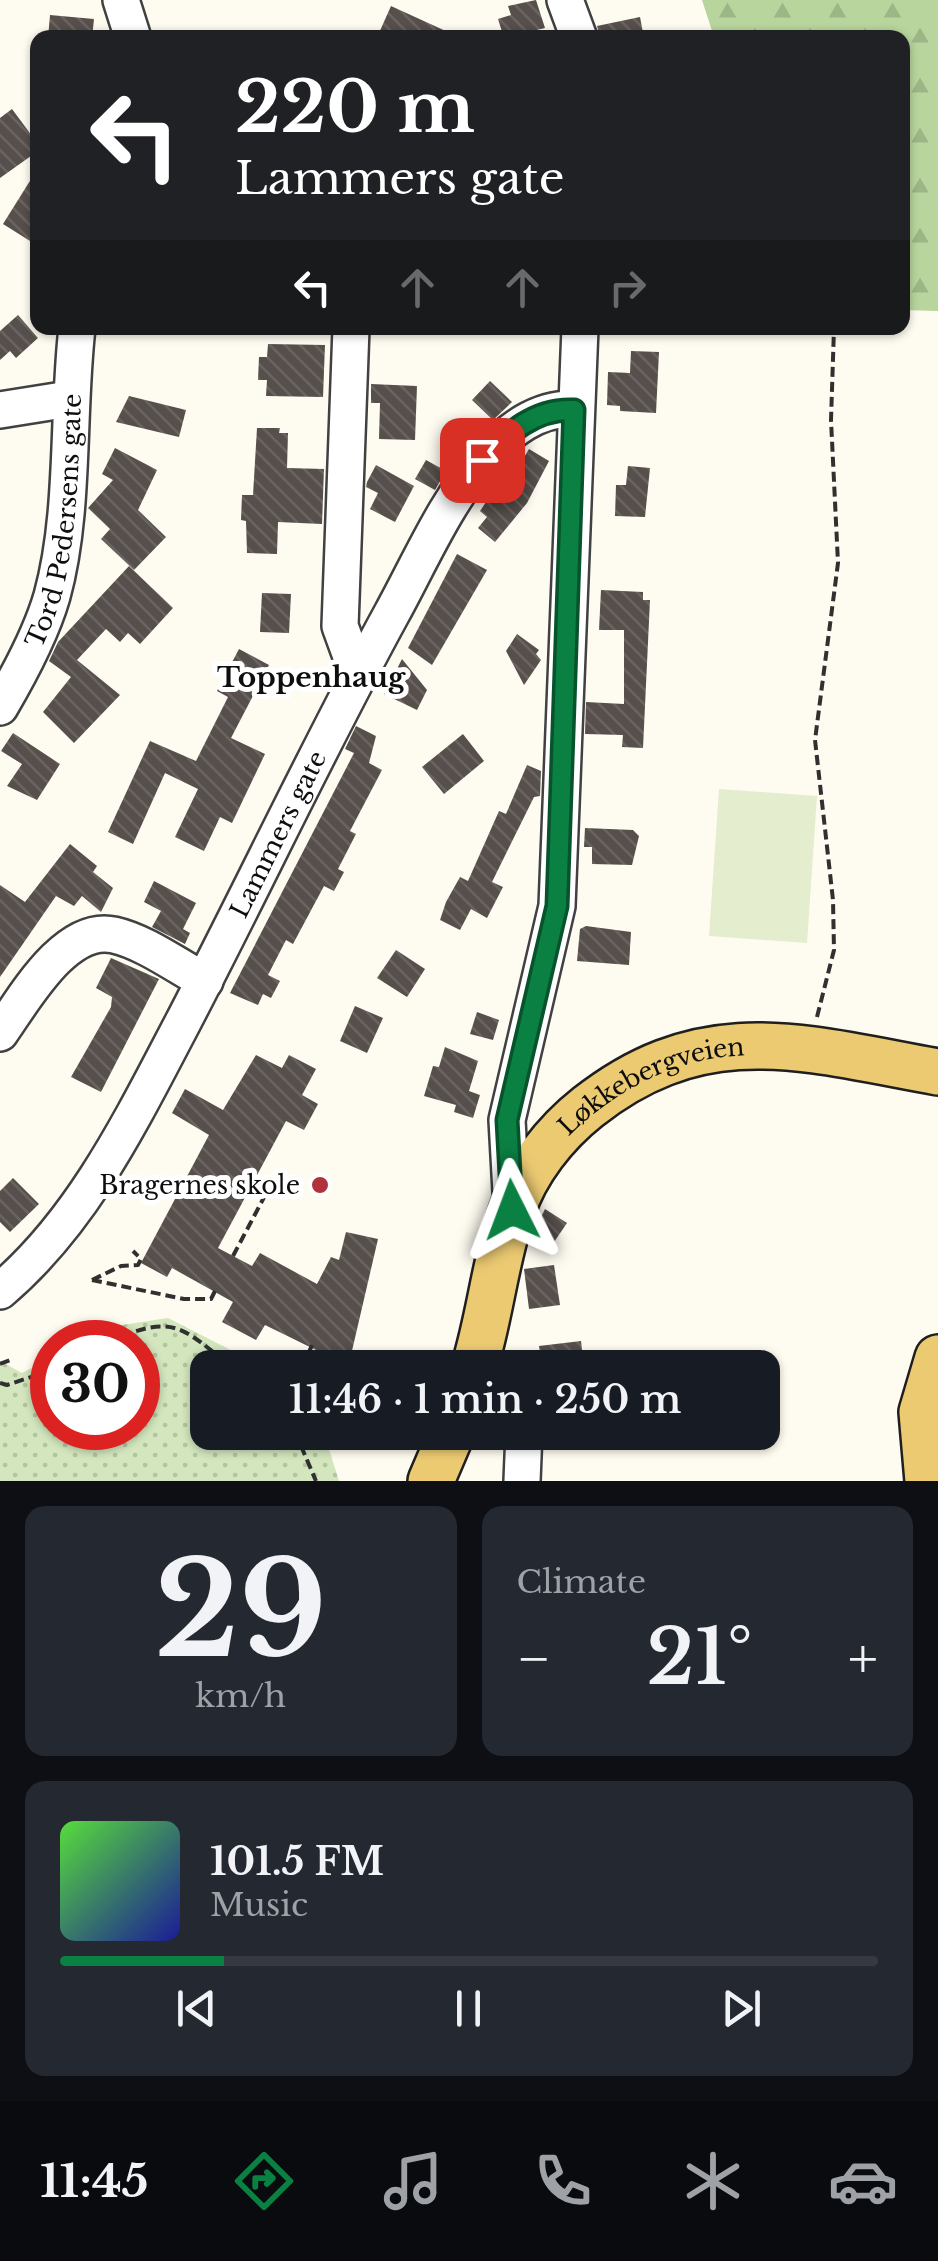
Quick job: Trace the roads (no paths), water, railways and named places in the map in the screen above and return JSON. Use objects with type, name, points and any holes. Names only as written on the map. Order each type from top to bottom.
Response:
[{"type":"main road","name":"Løkkebergveien","points":[[487,1350],[512,1210],[548,1144],[576,1117],[637,1073],[712,1048],[760,1045],[938,1072]]},
{"type":"main road","points":[[928,1481],[922,1412],[938,1358]]},
{"type":"main road","points":[[431,1481],[444,1450]]},
{"type":"street","points":[[121,0],[130,30]]},
{"type":"street","points":[[565,0],[577,30]]},
{"type":"street","name":"Tord Pedersens gate","points":[[0,707],[18,676],[52,597],[63,537],[76,335]]},
{"type":"street","points":[[350,335],[340,626],[352,659],[363,664]]},
{"type":"street","points":[[512,1210],[507,1120],[557,906],[579,335]]},
{"type":"street","points":[[0,410],[69,400]]},
{"type":"street","name":"Lammers gate","points":[[0,1291],[50,1242],[115,1148],[205,981],[363,664],[434,536],[482,460],[537,415],[554,409],[574,410]]},
{"type":"street","points":[[0,1033],[45,969],[84,940],[110,934],[205,981]]},
{"type":"street","points":[[522,1481],[523,1450]]},
{"type":"place","name":"Bragernes skole","points":[[320,1185]]},
{"type":"district","name":"Toppenhaug","points":[[311,677]]}]
